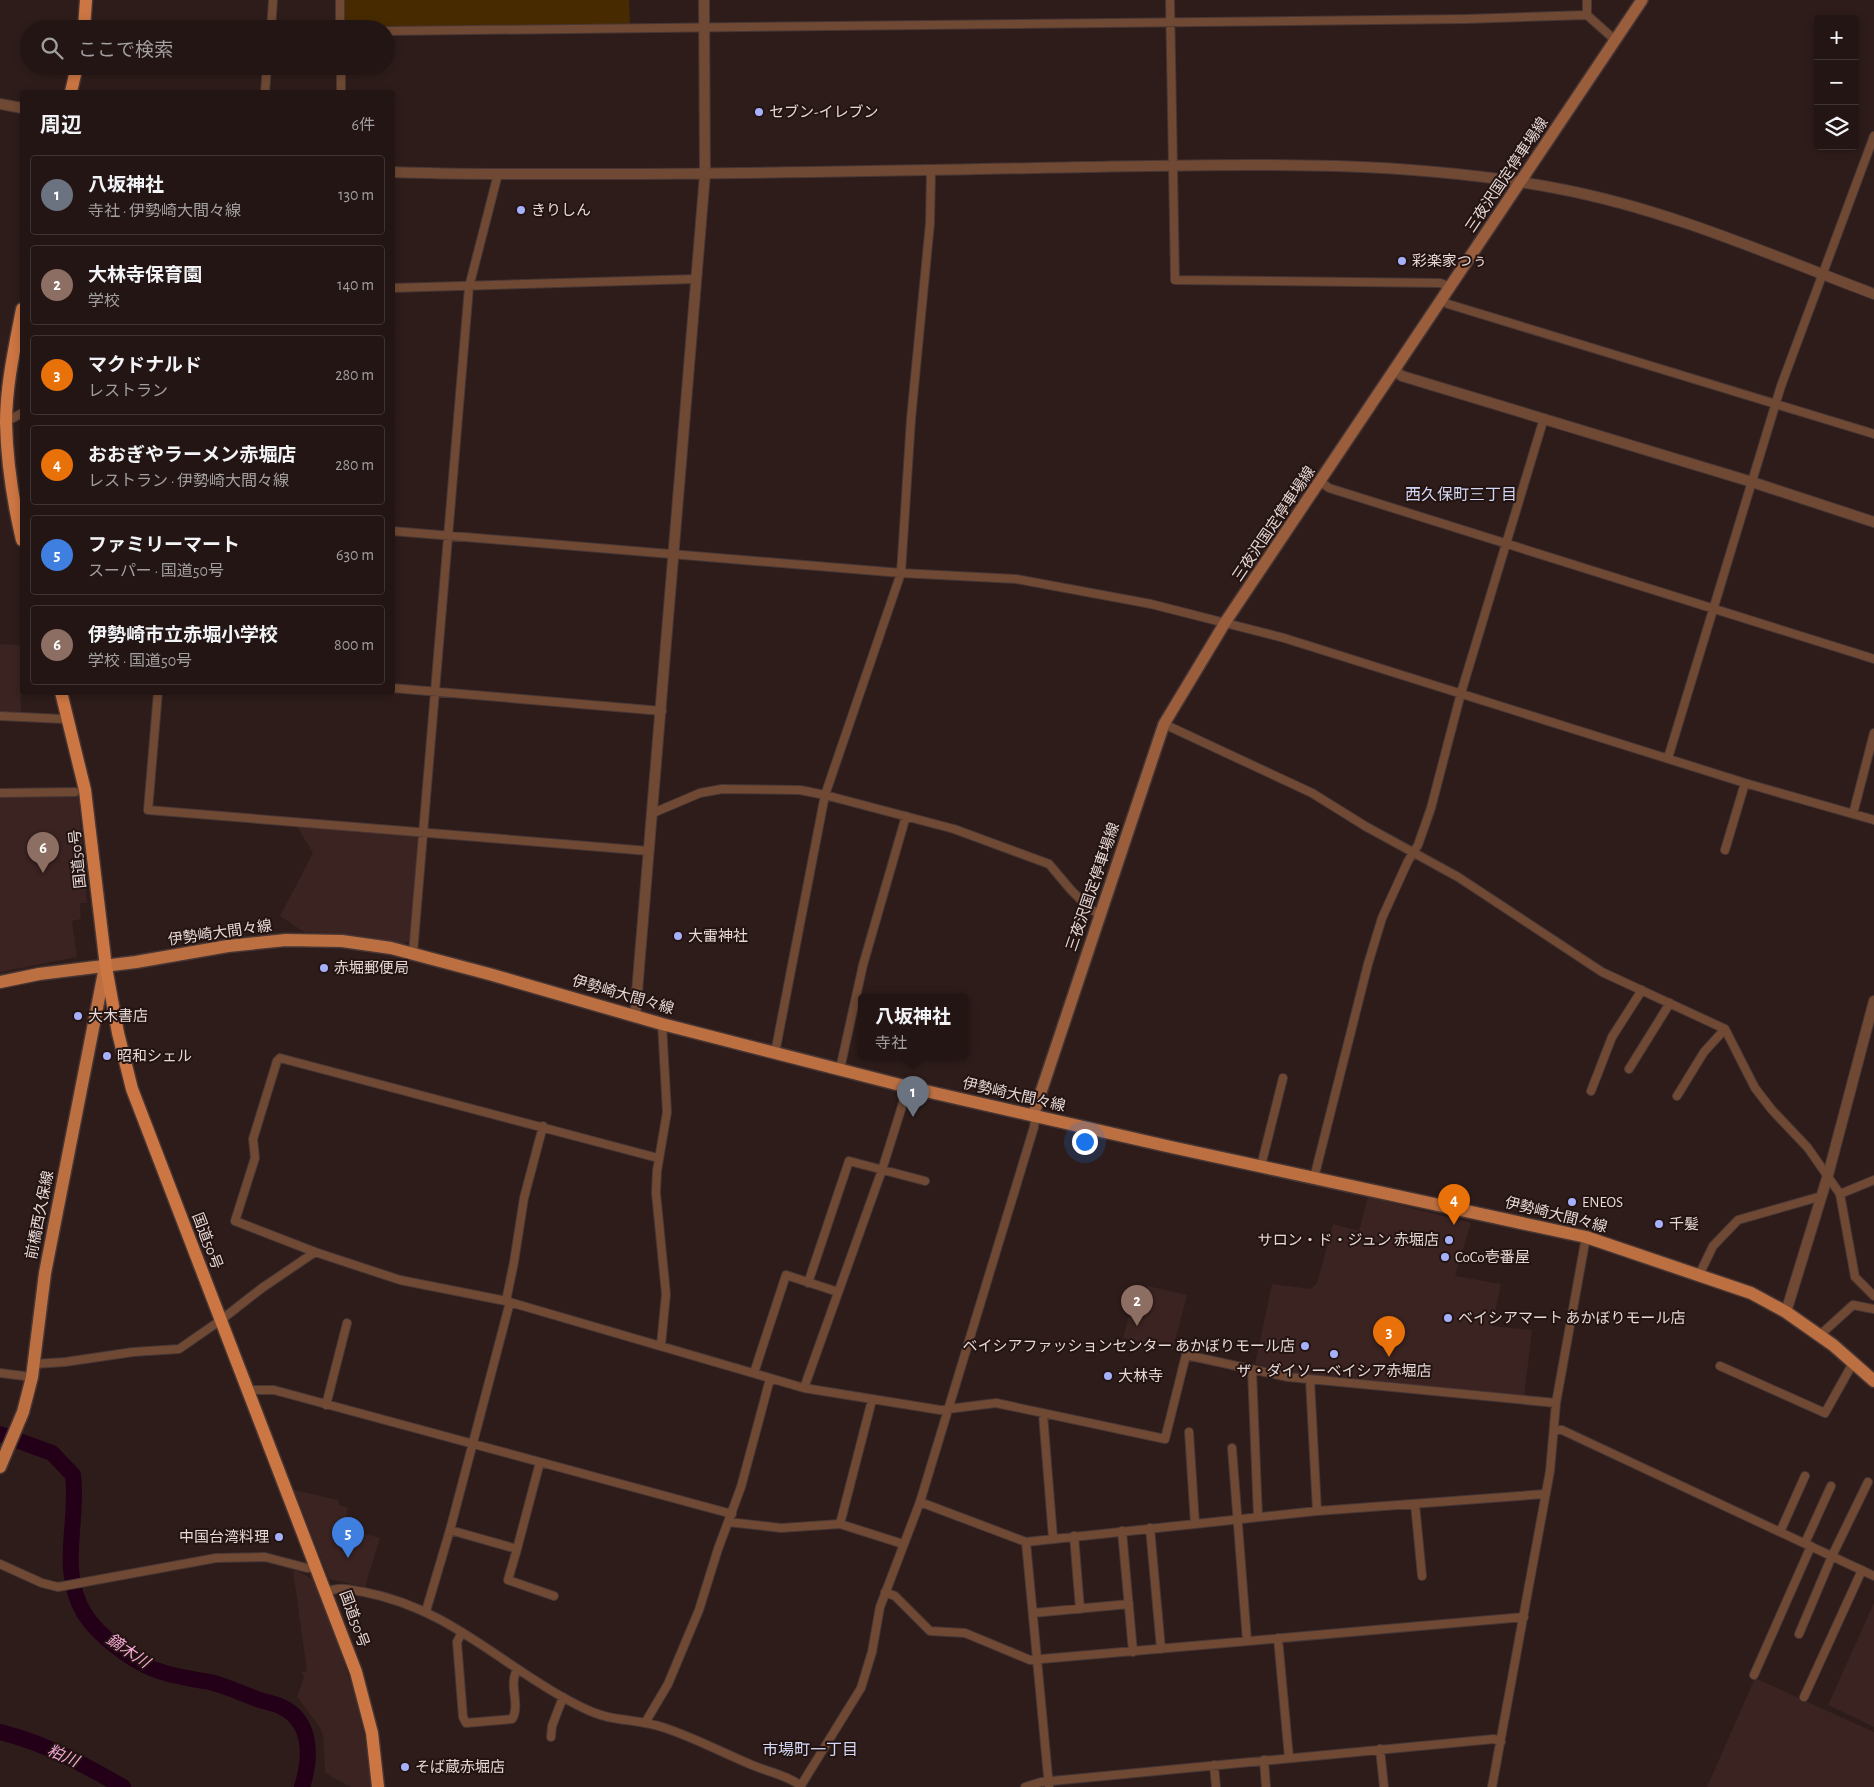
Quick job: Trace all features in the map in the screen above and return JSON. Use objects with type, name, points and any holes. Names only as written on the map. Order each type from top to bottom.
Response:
[{"type":"highway","points":[[85,20],[86,0]]},
{"type":"highway","points":[[71,90],[75,75]]},
{"type":"highway","points":[[20,320],[10,373],[3,436],[18,501],[20,520]]},
{"type":"highway","name":"国道50号","points":[[62,695],[89,816],[106,967],[118,1033],[132,1089],[327,1592],[356,1672],[372,1733],[378,1787]]},
{"type":"main road","name":"三夜沢国定停車場線","points":[[1032,1116],[1164,724],[1226,621],[1321,482],[1642,0]]},
{"type":"main road","name":"伊勢崎大間々線","points":[[0,982],[64,970],[106,967],[228,946],[286,940],[342,941],[413,953],[662,1024],[908,1086],[1032,1116],[1586,1237],[1699,1274],[1751,1294],[1786,1312],[1820,1335],[1874,1381]]},
{"type":"main road","name":"前橋西久保線","points":[[0,1467],[16,1429],[32,1377],[45,1273],[106,967]]},
{"type":"street","points":[[271,20],[273,0]]},
{"type":"street","points":[[340,0],[340,20]]},
{"type":"street","points":[[635,1016],[654,813],[705,174],[704,0]]},
{"type":"street","points":[[1170,0],[1175,280],[1440,283],[1450,287]]},
{"type":"street","points":[[1587,0],[1587,15]]},
{"type":"street","points":[[395,31],[1466,19],[1587,15],[1615,40]]},
{"type":"street","points":[[265,90],[266,75]]},
{"type":"street","points":[[341,75],[341,90]]},
{"type":"street","points":[[0,104],[20,108]]},
{"type":"street","points":[[1668,758],[1775,404],[1874,136]]},
{"type":"street","points":[[395,172],[705,174],[1174,166],[1381,168],[1442,171],[1562,189],[1675,219],[1745,242],[1874,294]]},
{"type":"street","points":[[776,1053],[825,795],[901,573],[911,419],[930,223],[930,170]]},
{"type":"street","points":[[413,953],[469,287],[498,174]]},
{"type":"street","points":[[395,288],[696,279]]},
{"type":"street","points":[[1442,300],[1448,304],[1874,434]]},
{"type":"street","points":[[1395,371],[1402,376],[1752,482],[1874,522]]},
{"type":"street","points":[[6,422],[20,414]]},
{"type":"street","points":[[1314,1178],[1350,1044],[1358,1000],[1379,929],[1408,860],[1414,852],[1431,808],[1461,693],[1544,418]]},
{"type":"street","points":[[1321,482],[1329,488],[1874,659]]},
{"type":"street","points":[[395,532],[901,573],[1016,578],[1151,604],[1226,621],[1745,783],[1874,820]]},
{"type":"street","points":[[395,688],[662,711]]},
{"type":"street","points":[[158,695],[148,810],[649,851]]},
{"type":"street","points":[[0,716],[63,719]]},
{"type":"street","points":[[1164,724],[1285,778],[1510,910],[1602,972],[1725,1028],[1756,1088],[1828,1174],[1840,1194],[1855,1277],[1874,1296]]},
{"type":"street","points":[[1853,814],[1874,733]]},
{"type":"street","points":[[1725,850],[1745,783]]},
{"type":"street","points":[[654,813],[700,793],[722,789],[800,790],[825,795],[954,829],[1049,864],[1083,903],[1099,914]]},
{"type":"street","points":[[0,793],[75,792]]},
{"type":"street","points":[[840,1068],[863,965],[906,816]]},
{"type":"street","points":[[1591,1091],[1612,1038],[1642,990]]},
{"type":"street","points":[[1786,1312],[1822,1196],[1874,1001]]},
{"type":"street","points":[[1629,1068],[1670,1002]]},
{"type":"street","points":[[661,1346],[666,1294],[656,1193],[658,1158],[667,1112],[662,1024]]},
{"type":"street","points":[[1677,1096],[1704,1052],[1725,1028]]},
{"type":"street","points":[[658,1158],[543,1126],[280,1058],[277,1061],[253,1139],[255,1158],[235,1221],[315,1252],[418,1285],[508,1301],[770,1379],[804,1388],[872,1400],[947,1409],[996,1403],[1165,1439],[1186,1355],[1252,1370],[1310,1380],[1556,1403]]},
{"type":"street","points":[[1262,1166],[1283,1078]]},
{"type":"street","points":[[804,1388],[882,1170],[908,1086]]},
{"type":"street","points":[[327,1592],[336,1588],[350,1589],[394,1599],[426,1611],[462,1632],[563,1698],[600,1715],[663,1727],[794,1780],[800,1786],[861,1688],[869,1666],[876,1626],[885,1592],[920,1502],[1031,1136],[1035,1120],[1032,1116]]},
{"type":"street","points":[[426,1611],[473,1444],[508,1301],[524,1198],[543,1126]]},
{"type":"street","points":[[808,1283],[849,1161],[925,1181]]},
{"type":"street","points":[[1840,1194],[1874,1180]]},
{"type":"street","points":[[1699,1274],[1713,1246],[1738,1220],[1822,1196]]},
{"type":"street","points":[[1492,1787],[1524,1617],[1555,1430],[1556,1403],[1586,1237]]},
{"type":"street","points":[[34,1364],[65,1362],[132,1352],[172,1351],[179,1349],[315,1252]]},
{"type":"street","points":[[754,1373],[786,1275],[838,1292]]},
{"type":"street","points":[[1820,1335],[1853,1305],[1874,1309]]},
{"type":"street","points":[[326,1405],[347,1323]]},
{"type":"street","points":[[1720,1366],[1825,1413],[1853,1362]]},
{"type":"street","points":[[1252,1370],[1258,1517]]},
{"type":"street","points":[[0,1373],[32,1377]]},
{"type":"street","points":[[645,1723],[668,1684],[699,1610],[732,1514],[770,1379]]},
{"type":"street","points":[[1310,1380],[1317,1512]]},
{"type":"street","points":[[248,1390],[274,1390],[732,1514]]},
{"type":"street","points":[[840,1524],[872,1400]]},
{"type":"street","points":[[1043,1414],[1052,1538]]},
{"type":"street","points":[[1555,1430],[1562,1430],[1874,1576]]},
{"type":"street","points":[[1189,1432],[1195,1524]]},
{"type":"street","points":[[1232,1448],[1247,1641]]},
{"type":"street","points":[[540,1462],[508,1580],[554,1596]]},
{"type":"street","points":[[1780,1532],[1805,1476]]},
{"type":"street","points":[[1800,1634],[1832,1556],[1868,1482]]},
{"type":"street","points":[[1754,1675],[1832,1486]]},
{"type":"street","points":[[920,1502],[1026,1542],[1258,1517],[1545,1494]]},
{"type":"street","points":[[1415,1504],[1422,1576]]},
{"type":"street","points":[[728,1522],[781,1528],[840,1524],[903,1544]]},
{"type":"street","points":[[1150,1528],[1161,1649]]},
{"type":"street","points":[[450,1530],[517,1549]]},
{"type":"street","points":[[1122,1531],[1134,1652]]},
{"type":"street","points":[[1074,1536],[1080,1608]]},
{"type":"street","points":[[1026,1542],[1049,1784]]},
{"type":"street","points":[[0,1564],[47,1585],[66,1586],[88,1580],[231,1557],[265,1557],[307,1568],[317,1567]]},
{"type":"street","points":[[1804,1697],[1862,1570]]},
{"type":"street","points":[[885,1592],[895,1596],[930,1631],[965,1633],[1030,1660],[1524,1617]]},
{"type":"street","points":[[1033,1613],[1129,1604]]},
{"type":"street","points":[[462,1632],[457,1642],[463,1717],[466,1723],[512,1719],[515,1714],[513,1678],[518,1670]]},
{"type":"street","points":[[1278,1638],[1289,1758]]},
{"type":"street","points":[[551,1737],[552,1726],[563,1698]]},
{"type":"street","points":[[1025,1787],[1214,1765],[1380,1749],[1494,1740],[1501,1742]]},
{"type":"street","points":[[1380,1749],[1384,1787]]},
{"type":"street","points":[[1264,1760],[1266,1787]]},
{"type":"street","points":[[1214,1765],[1216,1787]]},
{"type":"shaded area","points":[[344,0],[629,0],[630,24],[395,27],[395,20],[344,19]]},
{"type":"shaded area","points":[[0,644],[20,645],[21,715],[0,714]]},
{"type":"shaded area","points":[[78,796],[87,903],[80,903],[81,919],[72,921],[77,957],[0,972],[0,797]]},
{"type":"shaded area","points":[[296,825],[416,834],[419,838],[410,940],[402,945],[341,934],[304,932],[280,916],[313,853]]},
{"type":"shaded area","points":[[1368,1197],[1471,1223],[1455,1276],[1501,1284],[1492,1326],[1532,1330],[1524,1398],[1502,1394],[1312,1376],[1255,1364],[1272,1284],[1311,1289],[1317,1283],[1333,1224],[1359,1231]]},
{"type":"shaded area","points":[[1148,1286],[1187,1295],[1173,1349],[1123,1338],[1134,1298],[1144,1296]]},
{"type":"shaded area","points":[[294,1490],[338,1500],[339,1505],[348,1508],[344,1528],[380,1538],[365,1587],[329,1579]]},
{"type":"shaded area","points":[[293,1571],[298,1571],[314,1580],[328,1613],[356,1699],[365,1740],[371,1787],[351,1787],[325,1773],[323,1735],[319,1726],[297,1697],[304,1677],[302,1672],[307,1671]]},
{"type":"shaded area","points":[[1874,1603],[1874,1727],[1828,1705]]},
{"type":"shaded area","points":[[1755,1678],[1874,1732],[1874,1787],[1707,1787]]},
{"type":"waterway","name":"鏑木川","points":[[0,1434],[52,1453],[73,1475],[72,1579],[76,1596],[90,1622],[108,1640],[141,1663],[174,1675],[222,1685],[282,1707],[292,1714],[299,1722],[307,1742],[307,1765],[302,1787]]},
{"type":"waterway","name":"粕川","points":[[0,1732],[48,1748],[123,1787]]},
{"type":"place","name":"セブン-イレブン","points":[[759,112]]},
{"type":"place","name":"きりしん","points":[[521,210]]},
{"type":"place","name":"彩楽家つぅ","points":[[1402,261]]},
{"type":"place","name":"伊勢崎市立赤堀小学校","points":[[43,873]]},
{"type":"place","name":"大雷神社","points":[[678,936]]},
{"type":"place","name":"赤堀郵便局","points":[[324,968]]},
{"type":"place","name":"大木書店","points":[[78,1016]]},
{"type":"place","name":"昭和シェル","points":[[107,1056]]},
{"type":"place","name":"八坂神社","points":[[913,1117]]},
{"type":"place","name":"ENEOS","points":[[1572,1202]]},
{"type":"place","name":"千髪","points":[[1659,1224]]},
{"type":"place","name":"おおぎやラーメン赤堀店","points":[[1454,1225]]},
{"type":"place","name":"サロン・ド・ジュン 赤堀店","points":[[1449,1240]]},
{"type":"place","name":"CoCo壱番屋","points":[[1445,1257]]},
{"type":"place","name":"ベイシアマート あかぼりモール店","points":[[1448,1318]]},
{"type":"place","name":"大林寺保育園","points":[[1137,1326]]},
{"type":"place","name":"ベイシアファッションセンター あかぼりモール店","points":[[1305,1346]]},
{"type":"place","name":"ザ・ダイソーベイシア赤堀店","points":[[1334,1354]]},
{"type":"place","name":"マクドナルド","points":[[1389,1357]]},
{"type":"place","name":"大林寺","points":[[1108,1376]]},
{"type":"place","name":"中国台湾料理","points":[[279,1537]]},
{"type":"place","name":"ファミリーマート","points":[[348,1558]]},
{"type":"place","name":"そば蔵赤堀店","points":[[405,1767]]},
{"type":"district","name":"西久保町三丁目","points":[[1461,495]]},
{"type":"district","name":"市場町一丁目","points":[[810,1750]]}]
